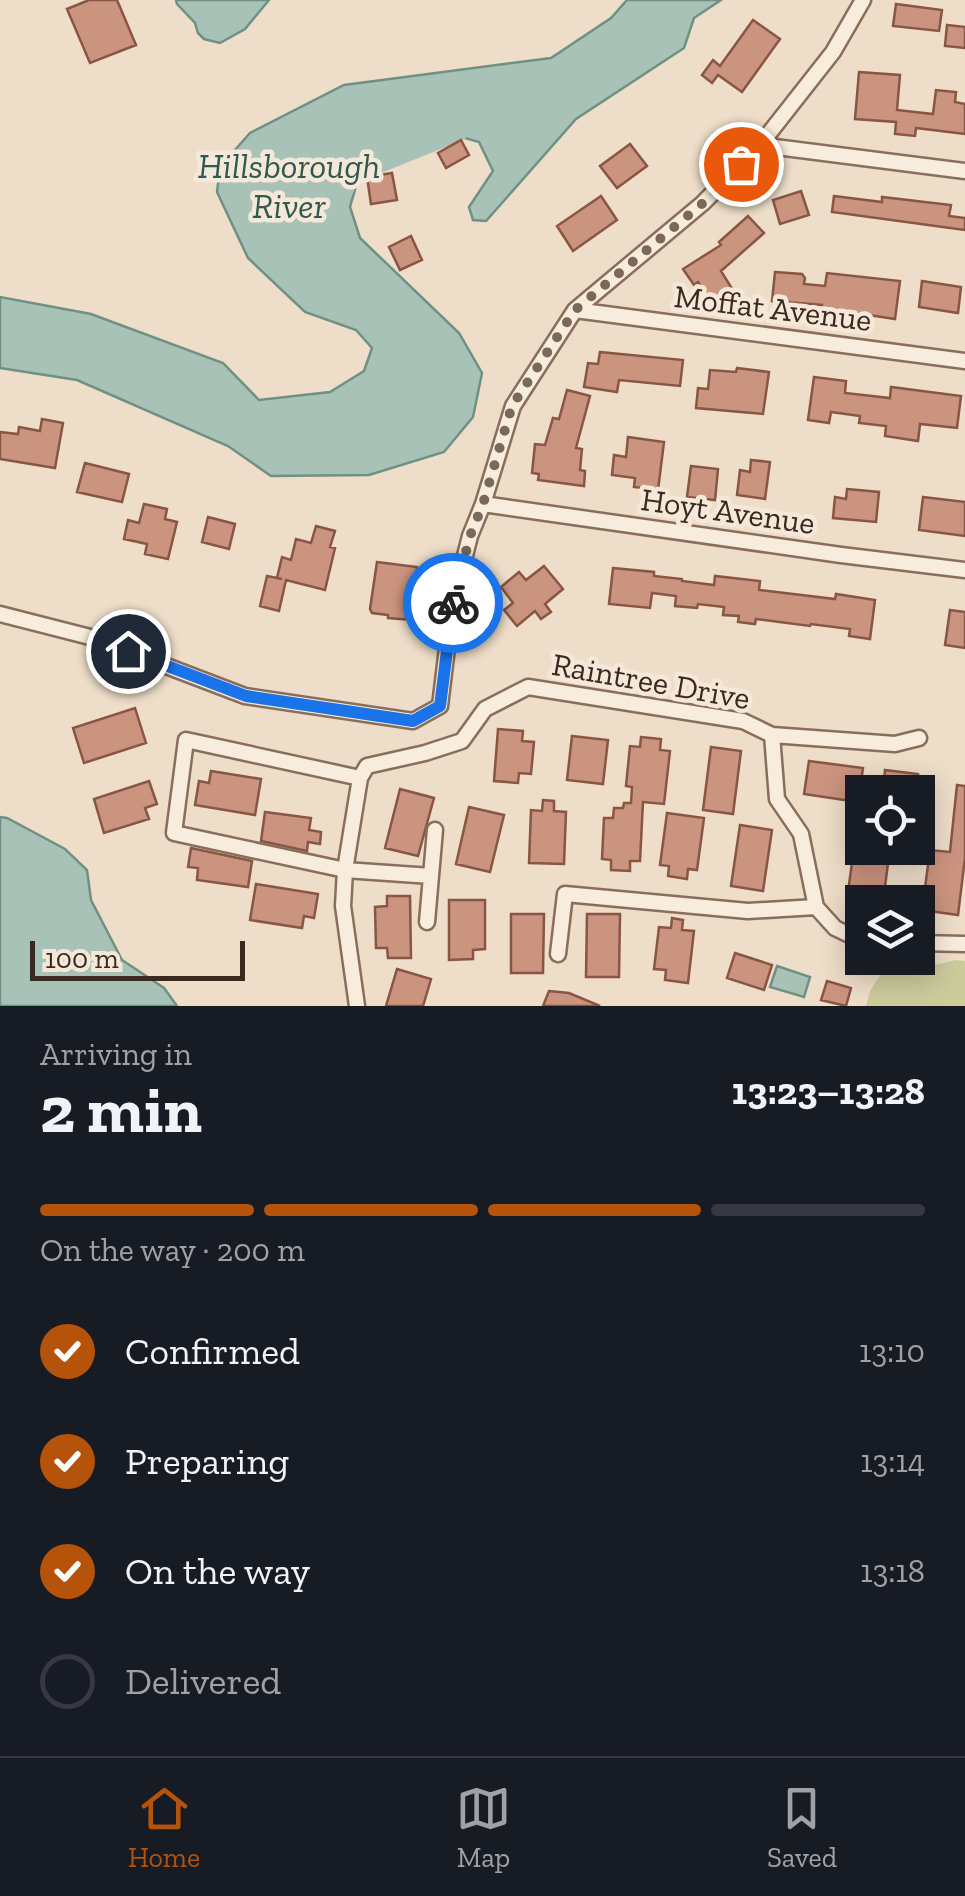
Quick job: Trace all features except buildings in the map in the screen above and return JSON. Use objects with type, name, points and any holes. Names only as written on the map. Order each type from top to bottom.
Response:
[{"type":"street","points":[[0,614],[90,637],[246,696],[413,721],[440,706],[452,607],[470,536],[512,406],[575,310],[703,203],[760,145],[833,52],[863,0]]},
{"type":"street","points":[[760,145],[965,170]]},
{"type":"street","name":"Moffat Avenue","points":[[575,310],[965,361]]},
{"type":"street","name":"Hoyt Avenue","points":[[483,504],[965,570]]},
{"type":"street","name":"Raintree Drive","points":[[360,778],[368,766],[462,741],[484,709],[528,688],[743,721],[772,735],[777,799],[801,834],[816,907]]},
{"type":"street","points":[[772,735],[896,744],[919,738]]},
{"type":"street","points":[[357,1006],[342,906],[345,870],[360,778],[186,740],[174,833],[345,870],[430,876]]},
{"type":"street","points":[[427,922],[434,830]]},
{"type":"street","points":[[558,954],[566,894],[748,911],[816,907],[845,932]]},
{"type":"street","points":[[935,943],[965,944]]},
{"type":"green space","points":[[965,961],[965,1006],[866,1006],[880,975],[935,975],[935,965]]},
{"type":"water","points":[[176,0],[269,0],[245,29],[220,43],[204,39]]},
{"type":"water","name":"Hillsborough River","points":[[627,0],[721,0],[694,18],[684,48],[576,119],[486,221],[473,220],[469,207],[493,171],[479,142],[455,135],[365,155],[350,207],[360,238],[459,333],[482,373],[473,417],[444,452],[369,475],[271,476],[228,446],[77,380],[0,368],[0,297],[91,314],[223,363],[259,400],[330,392],[364,371],[372,348],[356,330],[305,312],[248,258],[217,192],[220,167],[250,133],[344,85],[551,58],[611,18]]},
{"type":"water","points":[[0,817],[65,849],[87,870],[91,900],[122,960],[164,988],[177,1006],[0,1006]]},
{"type":"water","points":[[777,966],[810,977],[804,997],[770,987]]},
{"type":"waterway","name":"Hillsborough River","points":[[341,189],[348,173],[457,129]]},
{"type":"way so far","points":[[453,603],[512,406],[575,310],[703,203],[741,164]]},
{"type":"route","points":[[128,651],[246,696],[413,721],[440,706],[453,603]]}]
